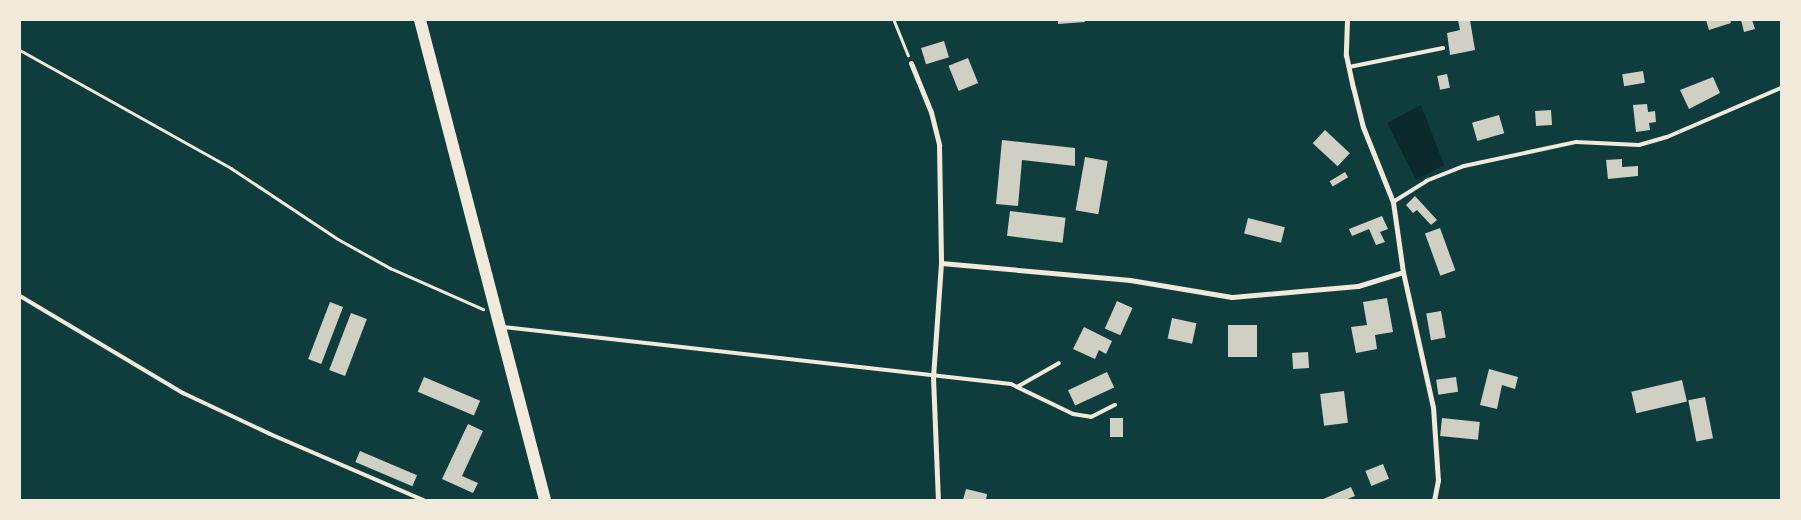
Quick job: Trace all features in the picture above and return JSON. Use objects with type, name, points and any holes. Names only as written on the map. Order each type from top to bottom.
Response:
[{"type":"main road","points":[[420,20],[502,327],[545,500]]},
{"type":"street","points":[[1347,20],[1349,68],[1363,127],[1393,202],[1403,272],[1433,407],[1438,480],[1434,500]]},
{"type":"street","points":[[911,63],[931,112],[939,145],[941,263],[933,377],[938,500]]},
{"type":"street","points":[[941,263],[1130,280],[1232,297],[1358,286],[1403,272]]},
{"type":"lane","points":[[1349,68],[1443,48]]},
{"type":"lane","points":[[1393,202],[1426,181],[1464,166],[1576,142],[1639,145],[1667,137],[1781,88]]},
{"type":"lane","points":[[20,296],[183,393],[270,434],[423,500]]},
{"type":"lane","points":[[502,327],[1017,387],[1072,414],[1091,417],[1115,405]]},
{"type":"lane","points":[[1017,387],[1059,363]]},
{"type":"path","points":[[894,20],[911,63]]},
{"type":"path","points":[[20,50],[231,168],[338,239],[390,268],[478,309],[497,308]]},
{"type":"water","points":[[1421,105],[1444,165],[1416,180],[1387,123]]},
{"type":"building","points":[[1058,20],[1084,20],[1085,22],[1058,24]]},
{"type":"building","points":[[1458,20],[1470,20],[1475,50],[1450,55],[1447,33],[1460,30]]},
{"type":"building","points":[[1706,20],[1730,20],[1731,23],[1709,30]]},
{"type":"building","points":[[1741,20],[1752,20],[1755,29],[1744,32]]},
{"type":"building","points":[[944,41],[949,57],[926,64],[921,48]]},
{"type":"building","points":[[968,58],[978,83],[959,91],[949,66]]},
{"type":"building","points":[[1643,71],[1645,83],[1624,86],[1622,74]]},
{"type":"building","points":[[1447,74],[1450,88],[1440,90],[1437,76]]},
{"type":"building","points":[[1713,77],[1720,93],[1689,109],[1680,90]]},
{"type":"building","points":[[1647,104],[1648,112],[1655,111],[1656,122],[1649,123],[1650,130],[1636,132],[1633,105]]},
{"type":"building","points":[[1551,110],[1552,125],[1536,126],[1535,111]]},
{"type":"building","points":[[1499,115],[1504,133],[1477,141],[1472,123]]},
{"type":"building","points":[[1325,130],[1350,153],[1338,166],[1313,143]]},
{"type":"building","points":[[1002,140],[1075,148],[1075,166],[1022,160],[1018,206],[996,204]]},
{"type":"building","points":[[1085,157],[1108,161],[1098,214],[1076,210]]},
{"type":"building","points":[[1622,159],[1622,167],[1638,166],[1638,176],[1608,179],[1606,160]]},
{"type":"building","points":[[1345,172],[1348,177],[1333,186],[1330,181]]},
{"type":"building","points":[[1415,196],[1437,220],[1431,225],[1417,210],[1413,213],[1406,205]]},
{"type":"building","points":[[1010,211],[1066,218],[1063,243],[1007,236]]},
{"type":"building","points":[[1382,216],[1388,229],[1380,232],[1385,242],[1376,245],[1369,229],[1352,236],[1349,229]]},
{"type":"building","points":[[1248,218],[1285,227],[1281,243],[1244,234]]},
{"type":"building","points":[[1440,228],[1455,270],[1440,276],[1425,233]]},
{"type":"building","points":[[1387,298],[1393,332],[1375,335],[1377,349],[1356,353],[1351,327],[1367,325],[1363,302]]},
{"type":"building","points":[[1117,301],[1133,308],[1120,335],[1105,328]]},
{"type":"building","points":[[330,302],[343,307],[321,364],[308,359]]},
{"type":"building","points":[[1441,311],[1446,338],[1431,340],[1426,314]]},
{"type":"building","points":[[351,313],[367,319],[345,376],[329,370]]},
{"type":"building","points":[[1172,318],[1196,323],[1192,344],[1168,339]]},
{"type":"building","points":[[1228,325],[1257,325],[1257,357],[1228,357]]},
{"type":"building","points":[[1084,327],[1112,341],[1106,354],[1099,350],[1095,359],[1073,349]]},
{"type":"building","points":[[1308,352],[1309,368],[1293,369],[1292,353]]},
{"type":"building","points":[[1489,369],[1518,377],[1515,389],[1502,385],[1497,409],[1480,405]]},
{"type":"building","points":[[1107,372],[1114,387],[1075,406],[1068,390]]},
{"type":"building","points":[[424,377],[480,401],[474,416],[418,392]]},
{"type":"building","points":[[1456,377],[1458,392],[1438,395],[1436,380]]},
{"type":"building","points":[[1682,380],[1687,401],[1636,413],[1631,392]]},
{"type":"building","points":[[1344,391],[1348,423],[1324,426],[1320,394]]},
{"type":"building","points":[[1705,397],[1713,438],[1696,441],[1688,400]]},
{"type":"building","points":[[1110,418],[1123,418],[1123,437],[1110,437]]},
{"type":"building","points":[[1442,418],[1480,422],[1478,440],[1440,436]]},
{"type":"building","points":[[468,424],[483,431],[462,476],[478,483],[473,493],[442,479]]},
{"type":"building","points":[[360,451],[417,475],[412,486],[355,462]]},
{"type":"building","points":[[1383,464],[1389,479],[1371,486],[1365,471]]},
{"type":"building","points":[[1351,487],[1355,496],[1345,500],[1321,500]]},
{"type":"building","points":[[966,489],[987,494],[986,500],[963,500]]}]
